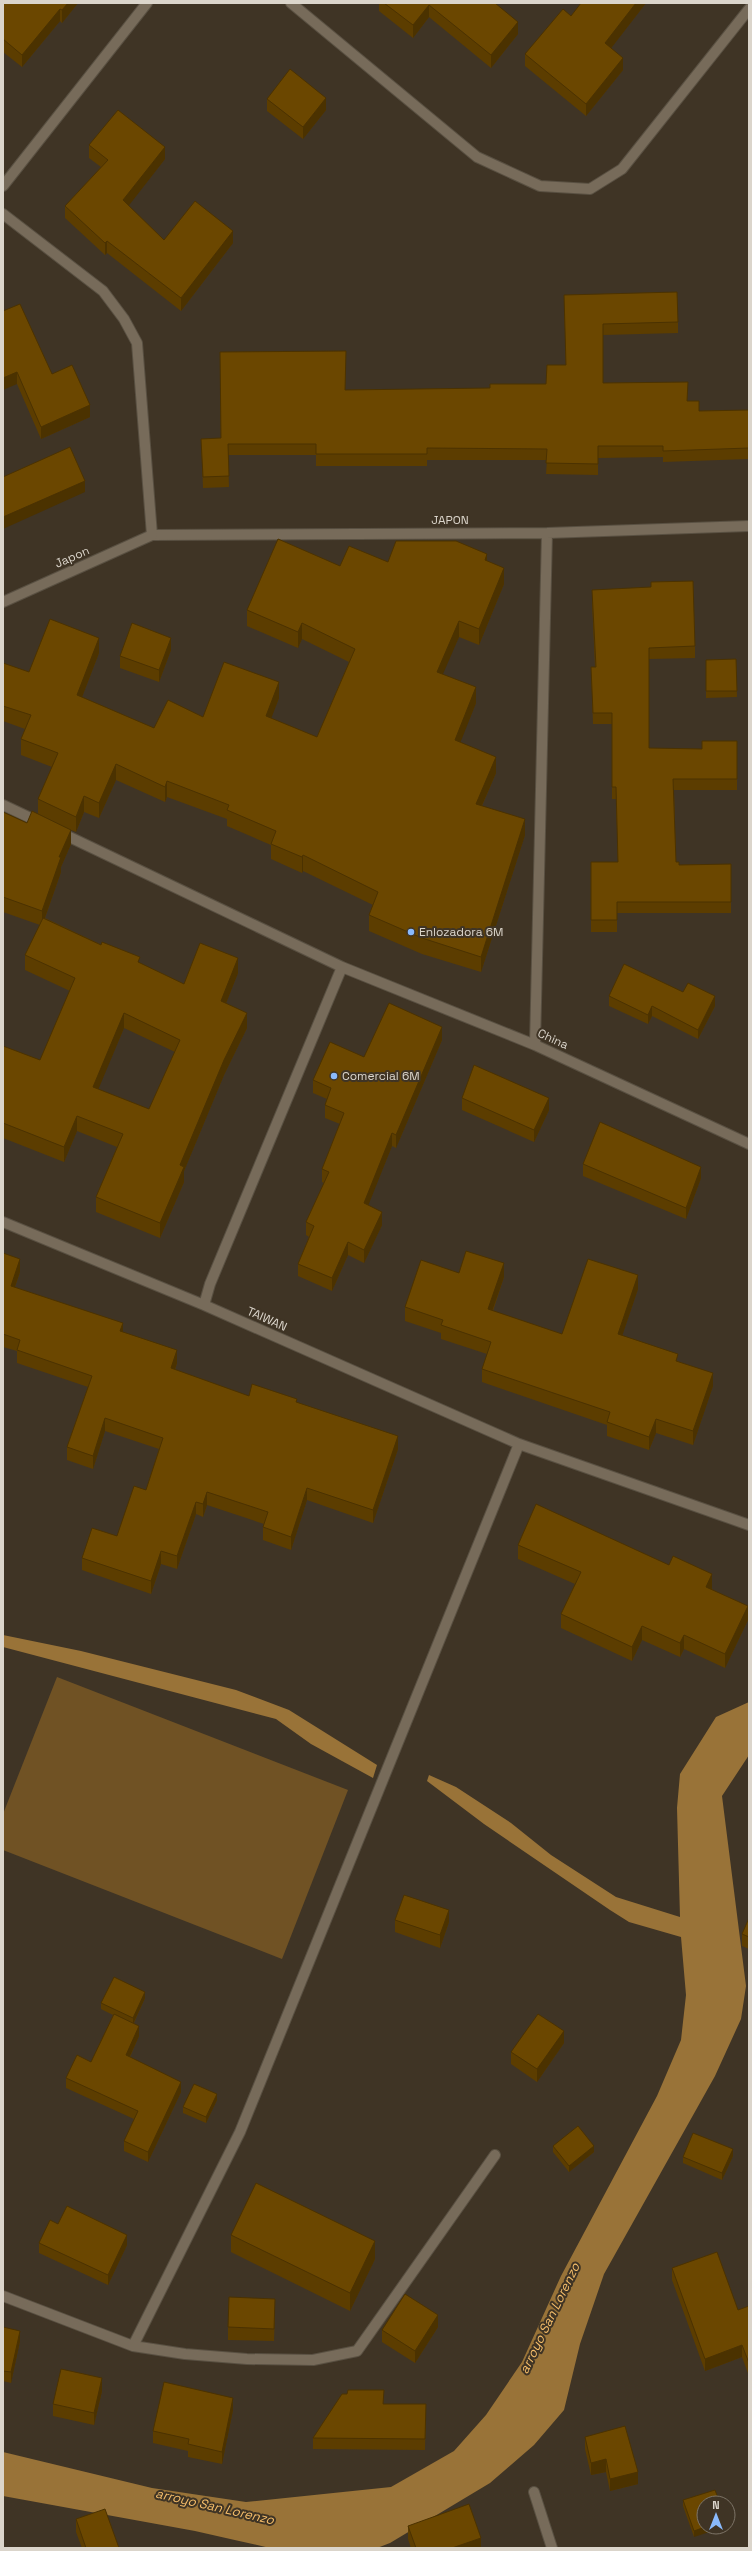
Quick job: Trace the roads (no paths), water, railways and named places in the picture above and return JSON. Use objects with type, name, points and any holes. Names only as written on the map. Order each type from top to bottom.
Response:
[{"type":"street","points":[[3,186],[147,3]]},
{"type":"street","points":[[290,3],[477,157],[540,186],[590,189],[622,169],[749,9]]},
{"type":"street","points":[[3,214],[103,291],[124,319],[137,343],[152,535]]},
{"type":"street","name":"JAPON","points":[[152,535],[547,533],[749,526]]},
{"type":"street","points":[[535,1045],[547,533]]},
{"type":"street","name":"Japon","points":[[3,602],[152,535]]},
{"type":"street","name":"China","points":[[3,805],[342,966],[535,1045],[749,1144]]},
{"type":"street","points":[[204,1305],[210,1284],[342,966]]},
{"type":"street","name":"TAIWAN","points":[[3,1222],[204,1305],[519,1444],[749,1525]]},
{"type":"street","points":[[133,2346],[240,2132],[519,1444]]},
{"type":"street","points":[[3,2296],[133,2346],[185,2354],[247,2360],[313,2360],[357,2351],[495,2155]]},
{"type":"street","points":[[534,2492],[552,2548]]},
{"type":"water","points":[[3,1635],[81,1651],[236,1690],[289,1710],[377,1765],[373,1778],[311,1744],[276,1719],[3,1647]]},
{"type":"water","name":"arroyo San Lorenzo","points":[[749,1702],[749,1755],[722,1796],[746,1986],[741,2019],[715,2076],[604,2274],[580,2344],[564,2410],[534,2445],[490,2483],[390,2543],[377,2548],[270,2548],[195,2531],[3,2496],[3,2452],[152,2488],[246,2502],[391,2487],[454,2451],[486,2415],[522,2362],[561,2276],[657,2096],[681,2040],[686,1995],[681,1937],[629,1922],[610,1910],[484,1824],[427,1781],[429,1775],[456,1787],[511,1823],[551,1855],[616,1897],[680,1917],[677,1808],[680,1774],[716,1717]]},
{"type":"place","name":"Enlozadora 6M","points":[[411,932]]},
{"type":"place","name":"Comercial 6M","points":[[334,1076]]}]
